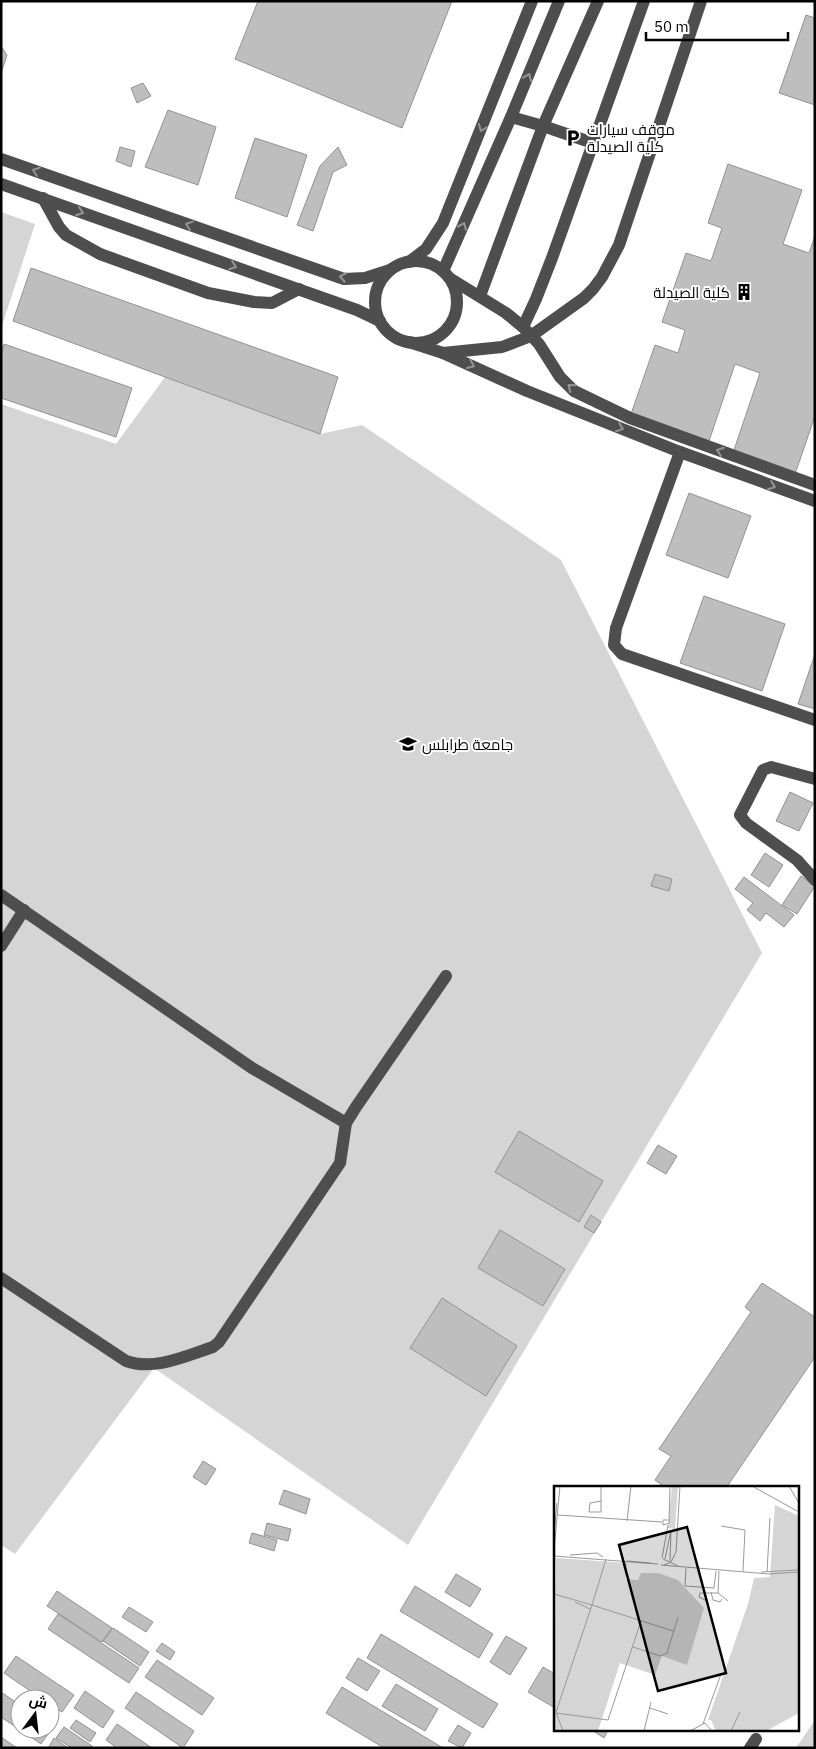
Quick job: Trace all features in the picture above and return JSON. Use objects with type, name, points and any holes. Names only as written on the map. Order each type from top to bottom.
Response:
[{"type":"street","points":[[1,159],[344,279],[365,278],[409,262],[426,249],[443,223],[532,1]]},
{"type":"street","points":[[447,275],[559,1]]},
{"type":"street","points":[[480,296],[543,126],[598,1]]},
{"type":"street","points":[[527,332],[536,299],[644,1]]},
{"type":"street","points":[[443,353],[502,347],[584,298],[593,289],[620,245],[701,1]]},
{"type":"street","points":[[511,117],[593,143]]},
{"type":"street","points":[[1,184],[357,310],[380,321],[392,335],[443,353],[527,391],[680,452],[815,501]]},
{"type":"street","points":[[43,198],[59,227],[74,240],[100,254],[208,293],[254,302],[272,302],[299,289]]},
{"type":"street","points":[[409,262],[421,261],[433,264],[506,313],[539,344],[560,377],[574,391],[630,418],[815,485]]},
{"type":"street","points":[[380,321],[375,303],[379,284],[390,270]]},
{"type":"street","points":[[409,342],[421,343],[433,339],[443,333],[451,324],[458,302],[456,290],[447,275]]},
{"type":"street","points":[[680,452],[616,628],[614,645],[622,654],[815,720]]},
{"type":"street","points":[[815,780],[770,767],[763,770],[740,815],[746,823],[797,860],[815,880]]},
{"type":"street","points":[[1,895],[252,1068],[346,1123]]},
{"type":"street","points":[[1,946],[24,910]]},
{"type":"street","points":[[1,1278],[126,1361],[135,1364],[166,1362],[213,1347],[219,1342],[340,1163],[346,1123],[446,976]]},
{"type":"shaded area","points":[[1,212],[35,224],[1,329]]},
{"type":"shaded area","points":[[165,377],[320,434],[362,425],[561,560],[762,953],[408,1545],[154,1368],[15,1554],[1,1545],[1,404],[116,444]]},
{"type":"shaded area","points":[[815,1720],[815,1748],[796,1748]]},
{"type":"building","points":[[258,1],[452,1],[402,128],[235,59]]},
{"type":"building","points":[[806,15],[815,18],[815,105],[779,93]]},
{"type":"building","points":[[1,46],[7,55],[1,73]]},
{"type":"building","points":[[143,83],[151,96],[137,103],[131,88]]},
{"type":"building","points":[[168,110],[216,127],[198,185],[145,167]]},
{"type":"building","points":[[255,138],[307,155],[287,217],[235,198]]},
{"type":"building","points":[[120,147],[135,151],[131,167],[116,161]]},
{"type":"building","points":[[338,147],[347,165],[333,172],[313,231],[297,225],[320,166]]},
{"type":"building","name":"كلية الصيدلة","points":[[728,164],[802,190],[783,244],[809,253],[815,236],[815,416],[795,474],[733,453],[760,373],[735,364],[709,441],[631,414],[655,345],[678,353],[685,330],[662,322],[686,253],[711,261],[722,228],[708,223]]},
{"type":"building","points":[[31,268],[338,377],[320,434],[13,321]]},
{"type":"building","points":[[4,344],[132,388],[116,437],[1,398],[1,354]]},
{"type":"building","points":[[689,493],[751,516],[728,578],[666,555]]},
{"type":"building","points":[[704,596],[785,624],[762,691],[680,663]]},
{"type":"building","points":[[815,654],[815,709],[798,704]]},
{"type":"building","points":[[790,792],[813,803],[799,831],[776,821]]},
{"type":"building","points":[[765,853],[783,865],[769,887],[751,875]]},
{"type":"building","points":[[655,874],[672,879],[669,891],[651,886]]},
{"type":"building","points":[[801,876],[815,886],[797,914],[782,905]]},
{"type":"building","points":[[744,877],[794,915],[784,927],[766,913],[760,921],[747,910],[753,903],[735,889]]},
{"type":"building","points":[[519,1131],[603,1181],[579,1222],[495,1172]]},
{"type":"building","points":[[658,1145],[677,1156],[666,1174],[647,1163]]},
{"type":"building","points":[[591,1215],[601,1222],[594,1233],[584,1227]]},
{"type":"building","points":[[500,1230],[565,1269],[543,1306],[478,1268]]},
{"type":"building","points":[[762,1283],[815,1317],[815,1357],[727,1486],[663,1486],[655,1480],[671,1456],[659,1449],[751,1312],[745,1307]]},
{"type":"building","points":[[442,1298],[517,1346],[486,1396],[410,1348]]},
{"type":"building","points":[[203,1461],[216,1469],[206,1485],[193,1477]]},
{"type":"building","points":[[284,1490],[310,1499],[306,1514],[279,1504]]},
{"type":"building","points":[[267,1523],[291,1529],[288,1541],[264,1535]]},
{"type":"building","points":[[252,1533],[277,1540],[274,1551],[249,1543]]},
{"type":"building","points":[[456,1574],[481,1589],[470,1607],[445,1592]]},
{"type":"building","points":[[415,1586],[493,1634],[479,1658],[400,1611]]},
{"type":"building","points":[[57,1591],[112,1628],[102,1642],[47,1606]]},
{"type":"building","points":[[129,1607],[153,1622],[146,1632],[122,1617]]},
{"type":"building","points":[[58,1614],[139,1668],[129,1683],[48,1629]]},
{"type":"building","points":[[113,1628],[149,1652],[140,1666],[103,1641]]},
{"type":"building","points":[[381,1634],[498,1704],[483,1728],[367,1658]]},
{"type":"building","points":[[506,1636],[527,1648],[510,1675],[490,1662]]},
{"type":"building","points":[[162,1643],[175,1652],[170,1660],[156,1651]]},
{"type":"building","points":[[16,1656],[74,1695],[62,1712],[60,1711],[60,1689],[27,1689],[4,1673]]},
{"type":"building","points":[[358,1658],[380,1671],[367,1691],[346,1678]]},
{"type":"building","points":[[157,1660],[214,1698],[202,1715],[145,1677]]},
{"type":"building","points":[[543,1667],[554,1673],[554,1707],[528,1692]]},
{"type":"building","points":[[396,1684],[438,1709],[425,1731],[382,1706]]},
{"type":"building","points":[[342,1687],[443,1748],[384,1748],[326,1713]]},
{"type":"building","points":[[85,1691],[114,1711],[103,1728],[74,1708]]},
{"type":"building","points":[[1,1692],[10,1698],[10,1723],[1,1717]]},
{"type":"building","points":[[136,1692],[194,1731],[183,1748],[125,1708]]},
{"type":"building","points":[[76,1720],[96,1733],[90,1742],[70,1728]]},
{"type":"building","points":[[117,1724],[152,1748],[117,1748],[106,1740]]},
{"type":"building","points":[[458,1725],[471,1733],[462,1748],[448,1741]]},
{"type":"building","points":[[64,1727],[92,1746],[91,1748],[72,1748],[58,1739],[60,1739],[60,1732]]},
{"type":"building","points":[[595,1732],[607,1732],[604,1738]]},
{"type":"building","points":[[1,1737],[17,1748],[1,1748]]},
{"type":"building","points":[[34,1739],[45,1739],[41,1744]]},
{"type":"building","points":[[53,1739],[55,1739],[68,1748],[48,1748]]},
{"type":"place","name":"موقف سيارات كلية الصيدلة","points":[[573,138]]},
{"type":"place","name":"كلية الصيدلة","points":[[744,292]]},
{"type":"place","name":"جامعة طرابلس","points":[[408,744]]}]
